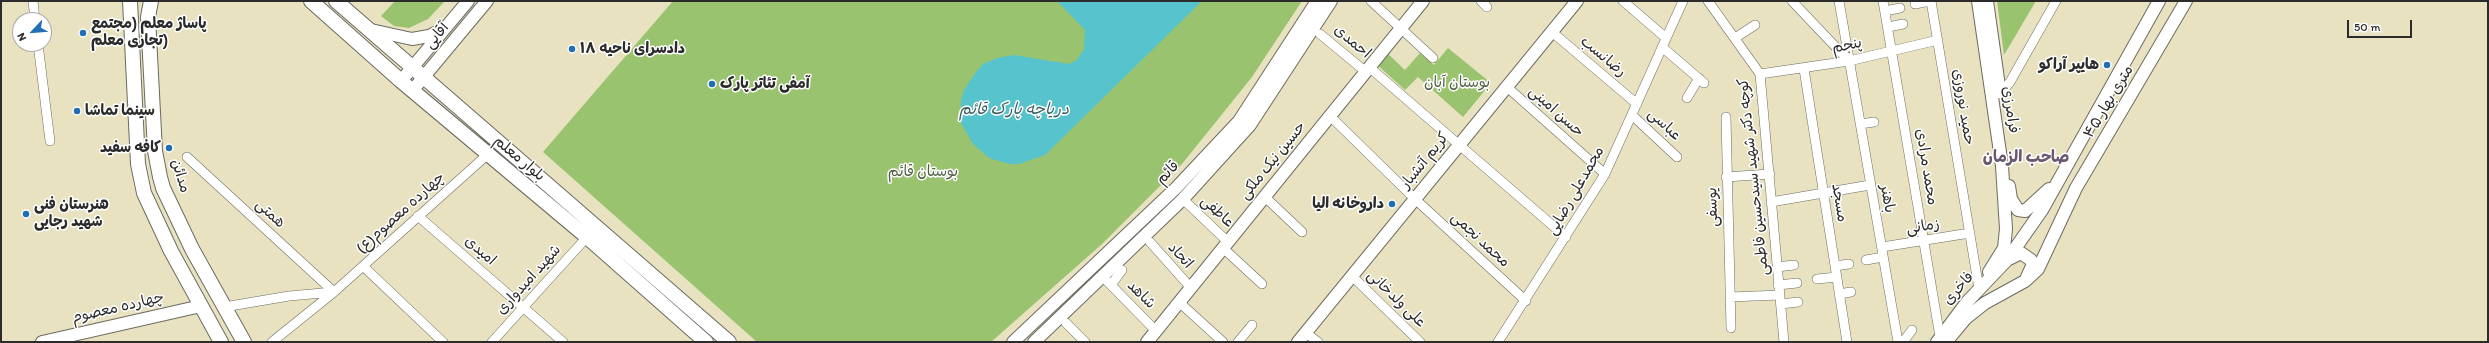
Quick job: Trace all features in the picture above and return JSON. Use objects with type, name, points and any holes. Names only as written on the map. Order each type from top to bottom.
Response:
[{"type":"main road","points":[[130,1],[138,164],[144,193],[171,251],[221,342]]},
{"type":"main road","name":"مدائن","points":[[151,1],[148,17],[155,151],[160,177],[163,188],[192,249],[244,342]]},
{"type":"main road","name":"بلوار معلم","points":[[311,1],[412,91],[587,237],[706,342]]},
{"type":"main road","name":"بلوار معلم","points":[[336,1],[729,342]]},
{"type":"main road","name":"آقایی","points":[[401,81],[468,1]]},
{"type":"main road","name":"آقایی","points":[[412,91],[486,1]]},
{"type":"main road","name":"قائم","points":[[1012,342],[1176,188],[1239,121],[1317,1]]},
{"type":"main road","name":"قائم","points":[[1034,342],[1183,199],[1250,125],[1331,1]]},
{"type":"main road","name":"حسین نیک ملکی","points":[[1147,342],[1423,1]]},
{"type":"main road","name":"کریم آتشبار","points":[[1302,337],[1577,1]]},
{"type":"main road","name":"فرامرزی","points":[[1978,1],[2002,166],[2006,229],[2004,248],[1979,290]]},
{"type":"main road","name":"فرامرزی","points":[[1987,1],[2007,153],[2009,194],[2018,210],[2025,210],[2060,178]]},
{"type":"main road","name":"۴۵ متری بهار","points":[[2007,260],[2042,210],[2159,1]]},
{"type":"main road","name":"۴۵ متری بهار","points":[[2025,281],[2038,269],[2076,188],[2186,1]]},
{"type":"main road","points":[[371,30],[394,37],[412,39],[429,36],[446,28]]},
{"type":"main road","points":[[438,60],[436,78],[439,91]]},
{"type":"main road","points":[[2007,260],[2021,253],[2031,260],[2033,264],[2025,281]]},
{"type":"main road","name":"فاخری","points":[[1941,340],[1979,290],[2007,260]]},
{"type":"main road","name":"فاخری","points":[[1941,340],[1985,303],[2025,281]]},
{"type":"main road","name":"چهارده معصوم","points":[[42,342],[62,340],[201,306]]},
{"type":"street","points":[[33,1],[34,12]]},
{"type":"street","points":[[1370,1],[1402,27],[1432,58]]},
{"type":"street","points":[[1623,1],[1666,38]]},
{"type":"street","name":"محمدعلی رضایی","points":[[1498,342],[1526,301],[1605,174],[1682,1]]},
{"type":"street","name":"کوچه دکتر شهید سیدحسین فاطمی","points":[[1708,1],[1760,74],[1784,342]]},
{"type":"street","points":[[1792,1],[1848,61]]},
{"type":"street","name":"باهنر","points":[[1839,1],[1848,61],[1898,342]]},
{"type":"street","name":"محمد مرادی","points":[[1883,1],[1941,340]]},
{"type":"street","points":[[1915,4],[1931,1]]},
{"type":"street","name":"حمید نوروزی","points":[[1931,1],[1979,290]]},
{"type":"street","points":[[2000,94],[2010,82],[2056,1]]},
{"type":"street","points":[[1885,11],[1900,8]]},
{"type":"street","points":[[1888,27],[1903,24]]},
{"type":"street","points":[[1735,38],[1755,25]]},
{"type":"street","name":"رضانسب","points":[[1552,32],[1637,104]]},
{"type":"street","name":"احمدی","points":[[1320,34],[1368,70],[1566,237]]},
{"type":"street","name":"پنجم","points":[[1760,74],[1804,69],[1848,61],[1938,40]]},
{"type":"street","points":[[1662,47],[1701,80],[1687,98]]},
{"type":"street","points":[[39,52],[50,140]]},
{"type":"street","name":"مسجد","points":[[1804,69],[1847,342]]},
{"type":"street","name":"حسن امینی","points":[[1507,87],[1605,174]]},
{"type":"street","name":"عباسی","points":[[1632,114],[1677,157]]},
{"type":"street","name":"محمد نجمی","points":[[1330,116],[1415,199],[1526,301]]},
{"type":"street","name":"یوسفی","points":[[1726,117],[1726,178],[1731,328]]},
{"type":"street","points":[[1860,124],[1874,122]]},
{"type":"street","name":"چهارده معصوم(ع)","points":[[272,342],[334,292],[487,155]]},
{"type":"street","name":"همتی","points":[[187,157],[334,292]]},
{"type":"street","points":[[1726,178],[1770,174]]},
{"type":"street","points":[[1771,202],[1870,185]]},
{"type":"street","points":[[1265,197],[1302,232]]},
{"type":"street","name":"عاطفی","points":[[1188,203],[1262,284]]},
{"type":"street","name":"امیدی","points":[[418,216],[563,342]]},
{"type":"street","name":"زمانی","points":[[1866,260],[1882,252],[1924,241],[1970,233]]},
{"type":"street","name":"شهيد امیدواری","points":[[492,342],[587,237]]},
{"type":"street","name":"اتحاد","points":[[1150,242],[1191,288]]},
{"type":"street","points":[[1835,266],[1849,264]]},
{"type":"street","points":[[1777,267],[1794,265]]},
{"type":"street","points":[[363,266],[443,342]]},
{"type":"street","name":"شاهد","points":[[1122,270],[1108,283],[1156,330]]},
{"type":"street","name":"علی ولدخانی","points":[[1352,276],[1420,342]]},
{"type":"street","points":[[1817,279],[1837,276]]},
{"type":"street","points":[[1778,285],[1797,283]]},
{"type":"street","points":[[224,307],[334,292]]},
{"type":"street","points":[[1839,294],[1850,292]]},
{"type":"street","points":[[1730,297],[1780,299],[1798,302]]},
{"type":"street","points":[[1179,302],[1223,342]]},
{"type":"street","points":[[1066,323],[1085,342]]},
{"type":"street","points":[[1238,342],[1252,325]]},
{"type":"street","points":[[1903,342],[1912,330]]},
{"type":"street","points":[[1302,337],[1318,342]]},
{"type":"green space","points":[[395,1],[445,1],[428,19],[409,28],[394,26],[381,16]]},
{"type":"green space","name":"بوستان قائم","points":[[673,1],[1302,1],[1252,77],[1182,164],[1102,244],[991,342],[757,342],[543,152]]},
{"type":"green space","points":[[1997,1],[2036,1],[2004,55]]},
{"type":"green space","name":"بوستان آبان","points":[[1448,48],[1491,83],[1463,117],[1418,77],[1405,90],[1375,63],[1385,51],[1405,70],[1420,53],[1434,65]]},
{"type":"water","name":"دریاچه پارک قائم","points":[[1057,1],[1202,1],[1045,155],[1019,164],[1009,164],[989,158],[973,144],[961,123],[961,100],[964,90],[983,64],[997,58],[1014,55],[1069,64],[1077,60],[1084,49],[1085,30]]},
{"type":"place","name":"پاساژ معلم (مجتمع تجاری معلم)","points":[[83,33]]},
{"type":"place","name":"دادسرای ناحیه ۱۸","points":[[572,49]]},
{"type":"place","name":"هایپر آراکو","points":[[2107,65]]},
{"type":"place","name":"آمفی تئاتر پارک","points":[[712,84]]},
{"type":"place","name":"سینما تماشا","points":[[77,111]]},
{"type":"place","name":"کافه سفید","points":[[169,148]]},
{"type":"place","name":"داروخانه الیا","points":[[1392,204]]},
{"type":"place","name":"هنرستان فنی شهید رجایی","points":[[26,214]]},
{"type":"district","name":"صاحب الزمان","points":[[2026,158]]}]
